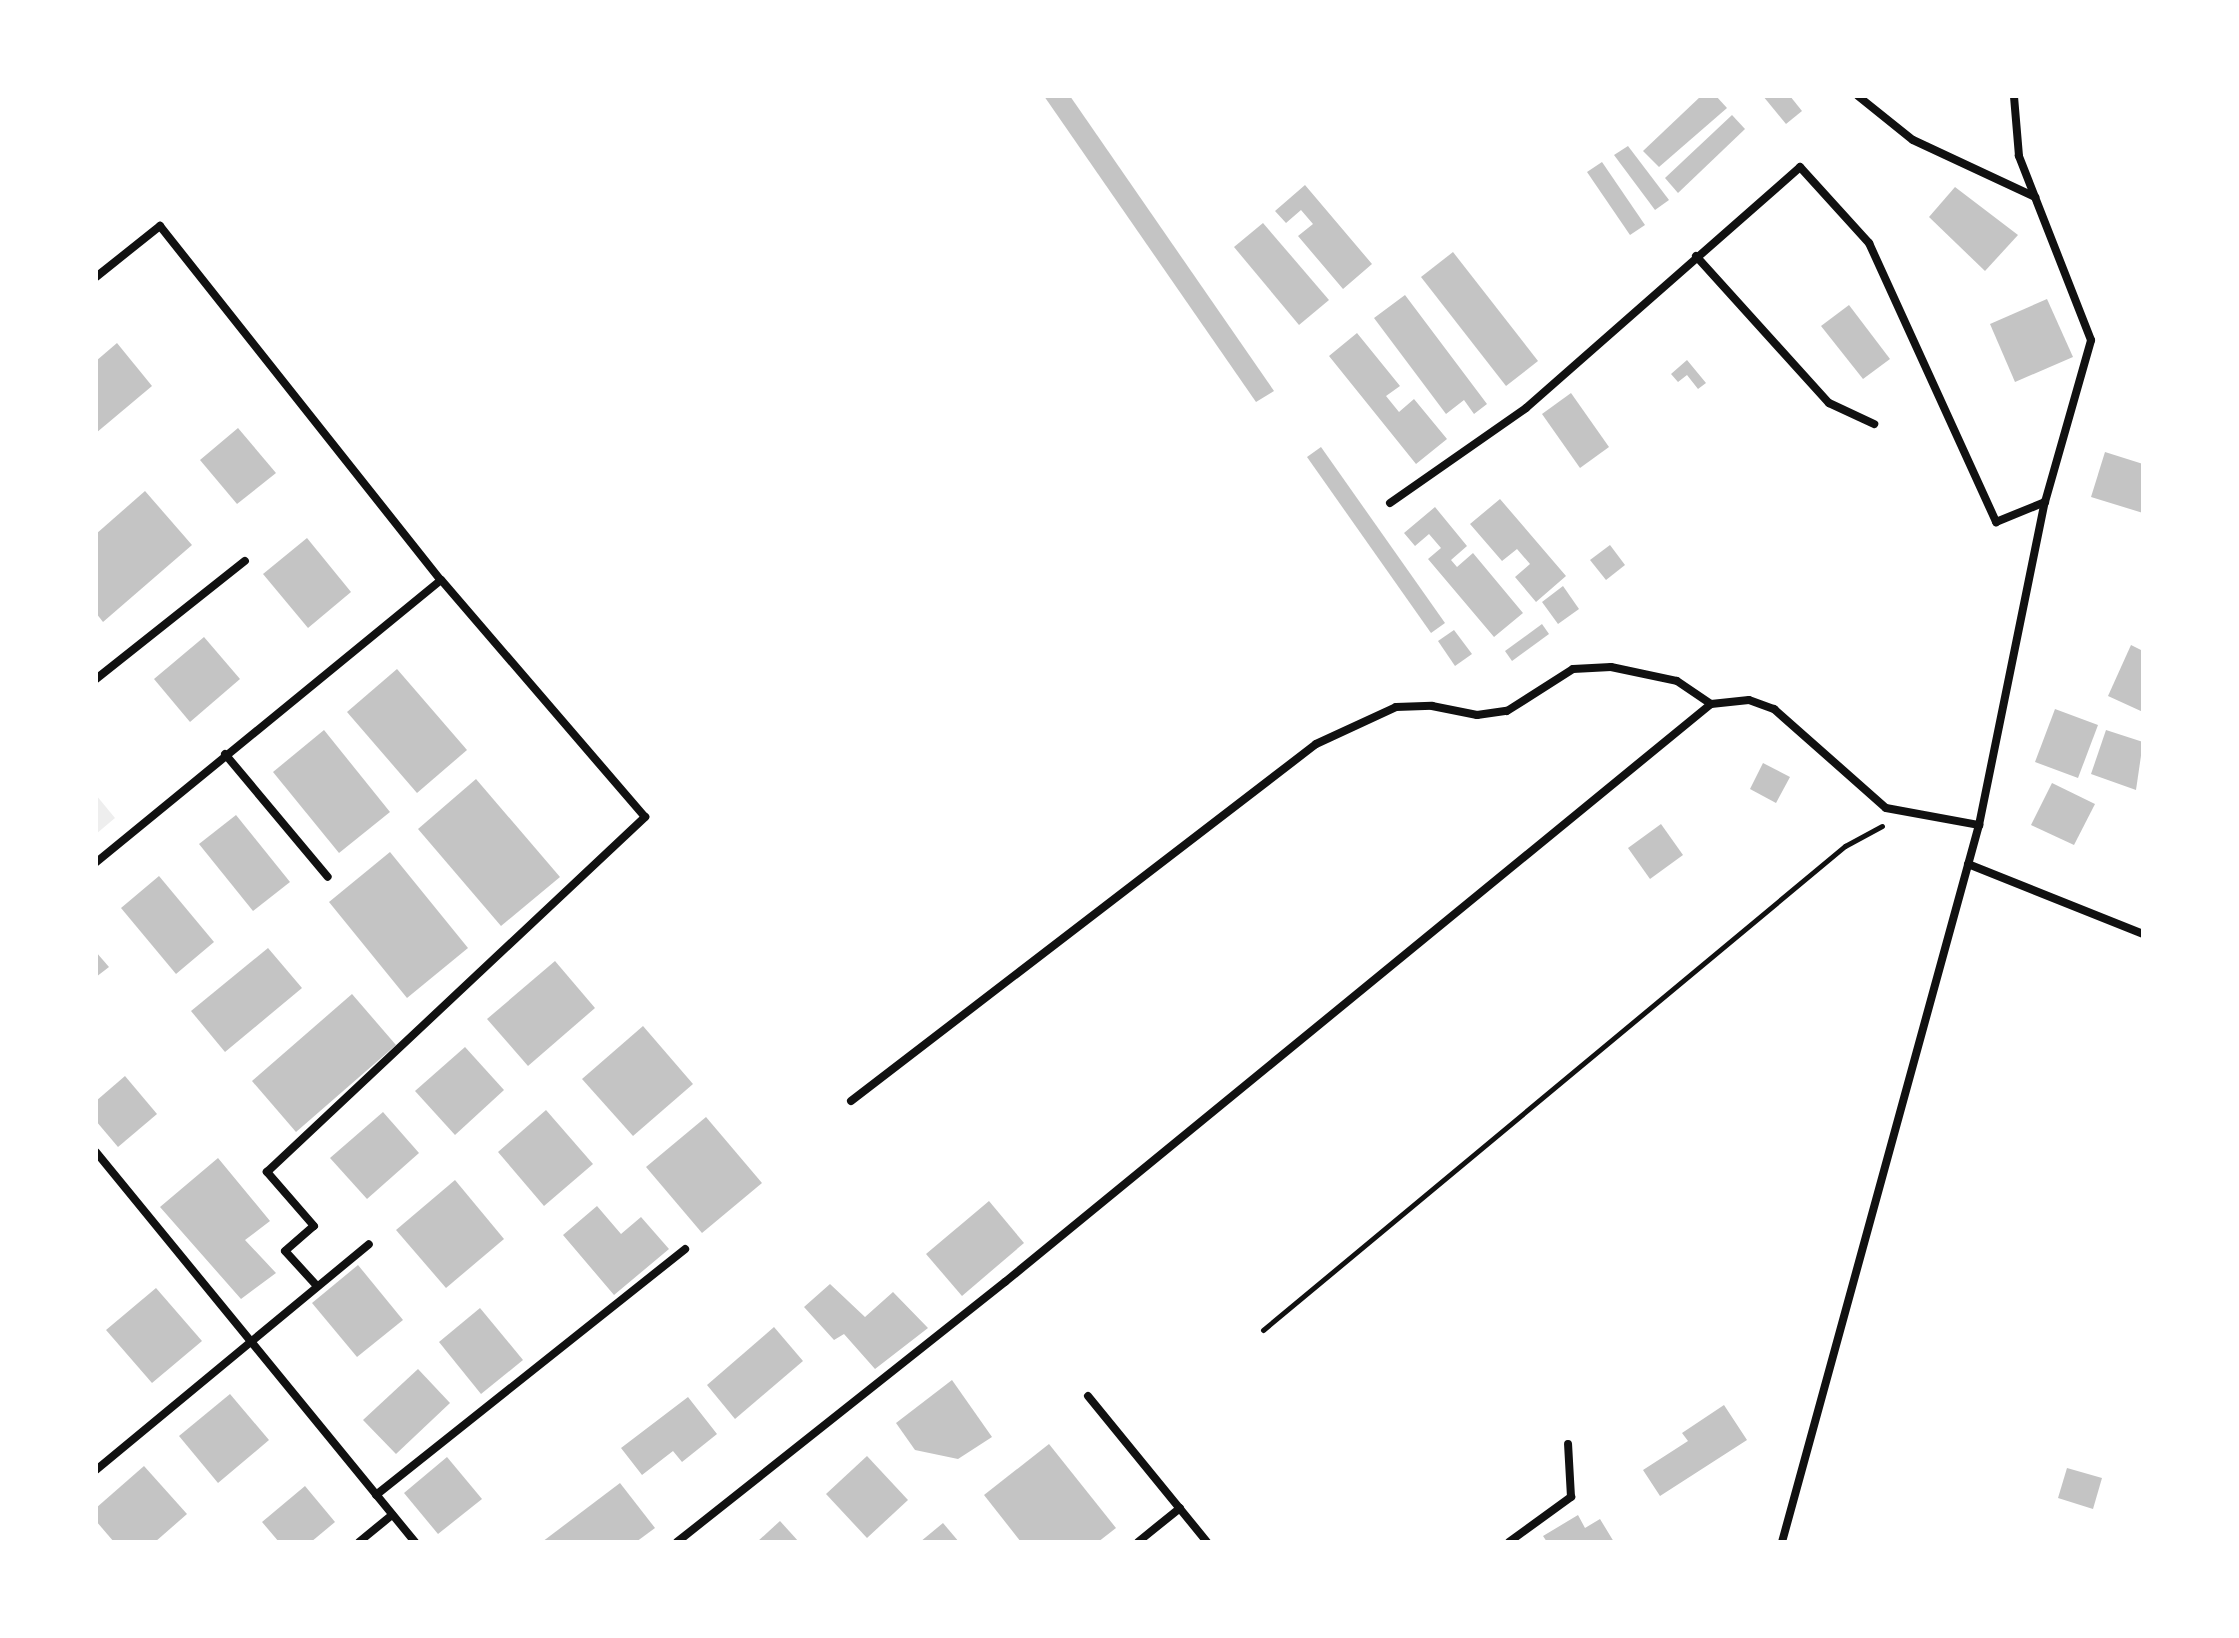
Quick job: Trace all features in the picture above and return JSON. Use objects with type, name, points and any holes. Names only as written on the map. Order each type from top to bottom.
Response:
[{"type":"street","points":[[1858,96],[1913,140],[2036,198]]},
{"type":"street","points":[[1782,1542],[1979,825],[2045,502],[2091,340],[2019,156],[2014,96]]},
{"type":"street","points":[[1390,503],[1526,408],[1800,167],[1869,243],[1996,522],[2045,502]]},
{"type":"street","points":[[96,277],[160,226],[441,580],[645,817],[267,1172],[314,1226],[285,1251],[317,1286]]},
{"type":"street","points":[[1696,256],[1829,403],[1874,424]]},
{"type":"street","points":[[96,679],[245,561]]},
{"type":"street","points":[[96,862],[441,580]]},
{"type":"street","points":[[851,1101],[1316,744],[1396,707],[1432,706],[1477,715],[1507,711],[1573,669],[1611,667],[1677,681],[1711,704]]},
{"type":"street","points":[[677,1542],[1005,1282],[1711,704],[1749,700],[1774,709],[1886,808],[1979,825]]},
{"type":"street","points":[[225,754],[328,877]]},
{"type":"street","points":[[1968,864],[2143,934]]},
{"type":"street","points":[[96,1152],[415,1542]]},
{"type":"street","points":[[96,1470],[369,1244]]},
{"type":"street","points":[[376,1495],[685,1249]]},
{"type":"street","points":[[1088,1396],[1207,1542]]},
{"type":"street","points":[[1509,1542],[1571,1497],[1568,1444]]},
{"type":"street","points":[[1138,1542],[1180,1508]]},
{"type":"street","points":[[359,1542],[392,1515]]},
{"type":"path","points":[[1263,1330],[1845,846],[1907,812]]},
{"type":"shaded area","points":[[96,795],[115,818],[96,834]]},
{"type":"building","points":[[1044,96],[1070,96],[1274,391],[1256,402]]},
{"type":"building","points":[[1701,96],[1716,96],[1727,108],[1659,167],[1643,151]]},
{"type":"building","points":[[1763,96],[1790,96],[1802,111],[1786,124]]},
{"type":"building","points":[[1732,115],[1745,129],[1678,193],[1665,178]]},
{"type":"building","points":[[1628,146],[1669,200],[1655,210],[1614,155]]},
{"type":"building","points":[[1602,162],[1645,225],[1630,235],[1587,172]]},
{"type":"building","points":[[1305,185],[1372,264],[1343,289],[1298,236],[1313,224],[1301,210],[1286,223],[1275,211]]},
{"type":"building","points":[[1955,187],[2018,235],[1985,271],[1929,217]]},
{"type":"building","points":[[1263,223],[1329,300],[1299,325],[1234,247]]},
{"type":"building","points":[[1453,252],[1538,361],[1506,386],[1421,277]]},
{"type":"building","points":[[1405,295],[1487,404],[1474,414],[1464,400],[1446,414],[1374,318]]},
{"type":"building","points":[[2047,299],[2073,357],[2015,382],[1990,324]]},
{"type":"building","points":[[1849,305],[1890,359],[1863,379],[1821,326]]},
{"type":"building","points":[[1357,333],[1400,386],[1386,396],[1399,412],[1414,399],[1447,439],[1416,464],[1329,356]]},
{"type":"building","points":[[117,343],[152,386],[96,433],[96,361]]},
{"type":"building","points":[[1687,360],[1706,383],[1698,389],[1687,375],[1678,382],[1671,374]]},
{"type":"building","points":[[1571,393],[1609,447],[1580,468],[1542,414]]},
{"type":"building","points":[[238,428],[276,473],[237,504],[200,460]]},
{"type":"building","points":[[1321,447],[1445,623],[1431,633],[1307,457]]},
{"type":"building","points":[[2105,452],[2143,464],[2143,513],[2091,497]]},
{"type":"building","points":[[145,491],[192,545],[103,622],[96,613],[96,534]]},
{"type":"building","points":[[1500,499],[1566,576],[1536,602],[1515,577],[1530,564],[1517,549],[1502,561],[1470,524]]},
{"type":"building","points":[[1435,507],[1467,546],[1451,560],[1457,567],[1473,553],[1523,613],[1494,637],[1428,559],[1441,548],[1429,534],[1415,546],[1404,533]]},
{"type":"building","points":[[307,538],[351,592],[308,628],[263,574]]},
{"type":"building","points":[[1610,545],[1625,565],[1606,580],[1590,560]]},
{"type":"building","points":[[1563,586],[1579,609],[1558,624],[1542,602]]},
{"type":"building","points":[[1542,624],[1549,634],[1512,661],[1505,651]]},
{"type":"building","points":[[1454,630],[1472,654],[1455,666],[1438,641]]},
{"type":"building","points":[[204,637],[240,679],[190,722],[154,679]]},
{"type":"building","points":[[2131,645],[2143,651],[2143,712],[2108,696]]},
{"type":"building","points":[[397,669],[467,750],[417,793],[347,712]]},
{"type":"building","points":[[2055,709],[2098,725],[2078,778],[2035,762]]},
{"type":"building","points":[[324,730],[390,812],[339,853],[273,772]]},
{"type":"building","points":[[2106,730],[2143,742],[2136,790],[2091,774]]},
{"type":"building","points":[[1763,763],[1790,777],[1776,803],[1750,789]]},
{"type":"building","points":[[476,779],[560,877],[501,926],[418,829]]},
{"type":"building","points":[[2052,783],[2095,804],[2074,845],[2031,825]]},
{"type":"building","points":[[236,815],[290,882],[253,911],[199,844]]},
{"type":"building","points":[[1661,824],[1683,855],[1650,879],[1628,848]]},
{"type":"building","points":[[390,852],[468,948],[407,998],[329,902]]},
{"type":"building","points":[[159,876],[214,942],[176,974],[121,908]]},
{"type":"building","points":[[268,948],[302,988],[225,1052],[191,1011]]},
{"type":"building","points":[[96,952],[109,967],[96,977]]},
{"type":"building","points":[[555,961],[595,1008],[528,1066],[487,1019]]},
{"type":"building","points":[[352,994],[396,1045],[296,1132],[252,1081]]},
{"type":"building","points":[[643,1026],[693,1084],[633,1136],[582,1079]]},
{"type":"building","points":[[465,1047],[504,1090],[455,1135],[415,1091]]},
{"type":"building","points":[[125,1076],[157,1114],[118,1147],[96,1121],[96,1101]]},
{"type":"building","points":[[546,1110],[593,1164],[544,1206],[498,1152]]},
{"type":"building","points":[[383,1112],[419,1153],[367,1199],[330,1158]]},
{"type":"building","points":[[706,1117],[762,1183],[702,1233],[646,1167]]},
{"type":"building","points":[[218,1158],[270,1221],[245,1240],[276,1273],[241,1299],[160,1207]]},
{"type":"building","points":[[455,1180],[504,1239],[446,1288],[396,1230]]},
{"type":"building","points":[[989,1201],[1024,1243],[962,1296],[926,1254]]},
{"type":"building","points":[[597,1206],[621,1234],[641,1217],[669,1249],[614,1295],[563,1235]]},
{"type":"building","points":[[358,1265],[403,1320],[357,1357],[312,1303]]},
{"type":"building","points":[[830,1284],[865,1317],[893,1292],[928,1328],[875,1369],[844,1334],[834,1340],[804,1307]]},
{"type":"building","points":[[156,1288],[202,1341],[152,1383],[106,1330]]},
{"type":"building","points":[[480,1308],[523,1360],[481,1394],[439,1342]]},
{"type":"building","points":[[774,1327],[803,1361],[735,1419],[707,1385]]},
{"type":"building","points":[[418,1369],[450,1403],[396,1454],[363,1420]]},
{"type":"building","points":[[952,1380],[992,1437],[958,1459],[915,1450],[896,1423]]},
{"type":"building","points":[[230,1394],[269,1440],[218,1483],[179,1436]]},
{"type":"building","points":[[688,1397],[717,1434],[682,1462],[673,1451],[642,1475],[621,1448]]},
{"type":"building","points":[[1724,1405],[1747,1440],[1660,1496],[1643,1470],[1688,1441],[1682,1433]]},
{"type":"building","points":[[1049,1444],[1116,1528],[1098,1542],[1021,1542],[984,1495]]},
{"type":"building","points":[[867,1456],[908,1500],[867,1538],[826,1494]]},
{"type":"building","points":[[447,1457],[482,1499],[438,1534],[404,1493]]},
{"type":"building","points":[[144,1466],[187,1514],[155,1542],[114,1542],[96,1521],[96,1508]]},
{"type":"building","points":[[2067,1468],[2102,1478],[2093,1509],[2058,1498]]},
{"type":"building","points":[[620,1483],[655,1528],[636,1542],[542,1542]]},
{"type":"building","points":[[305,1486],[335,1522],[311,1542],[279,1542],[262,1522]]},
{"type":"building","points":[[1578,1515],[1585,1528],[1600,1519],[1614,1542],[1547,1542],[1543,1536]]},
{"type":"building","points":[[780,1521],[799,1542],[757,1542]]},
{"type":"building","points":[[943,1523],[959,1542],[920,1542]]}]
